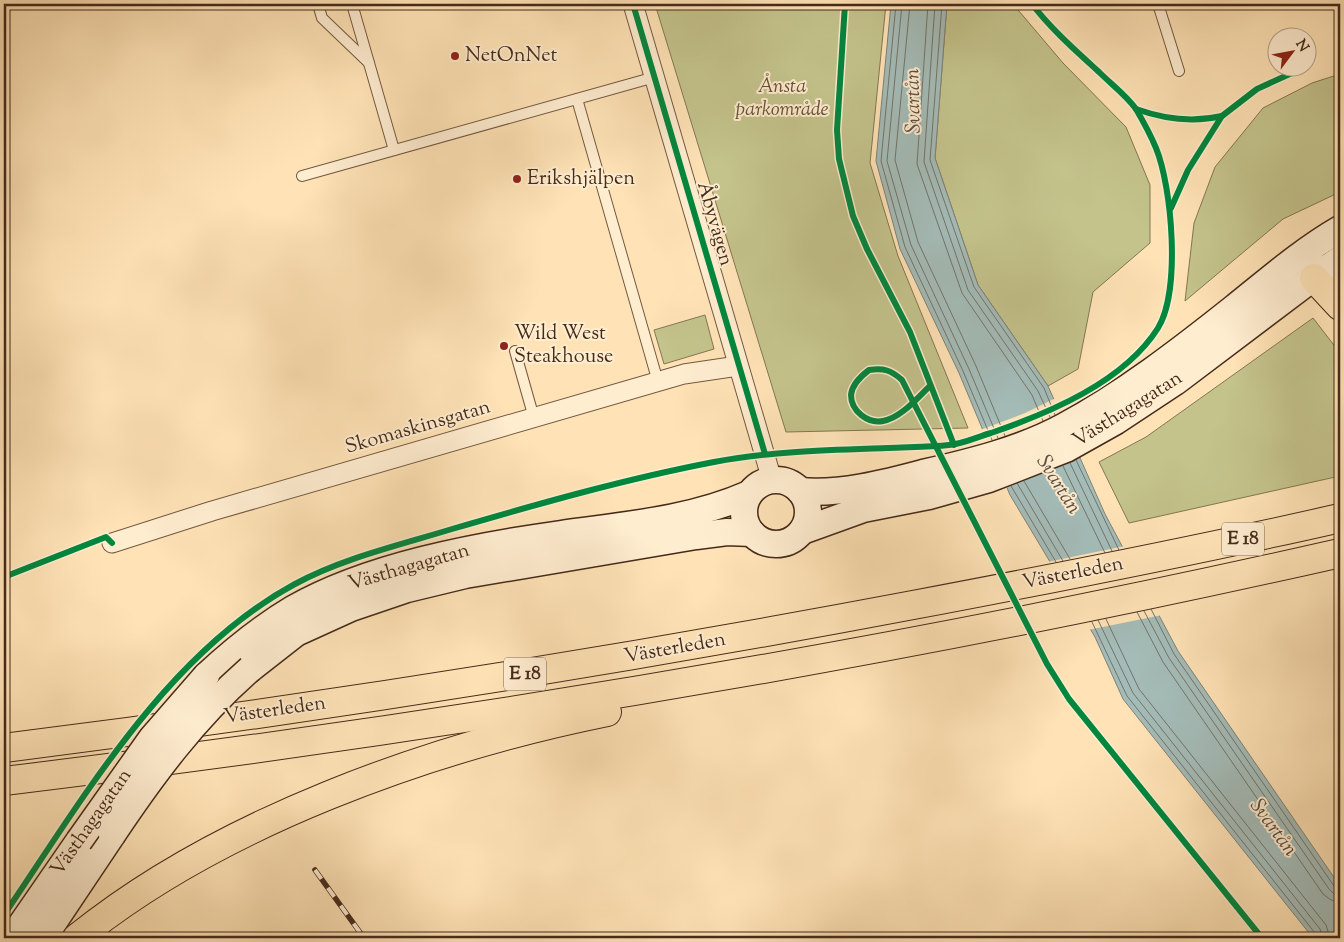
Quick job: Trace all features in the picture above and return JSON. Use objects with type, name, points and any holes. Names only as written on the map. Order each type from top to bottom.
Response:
[{"type":"highway","points":[[1327,268],[1340,306]]},
{"type":"highway","name":"Västerleden","points":[[4,748],[322,705],[642,656],[1044,580],[1340,518]]},
{"type":"highway","name":"Västerleden","points":[[4,781],[187,759],[721,677],[1162,592],[1340,553]]},
{"type":"highway","name":"E 18","points":[[77,938],[121,905],[183,866],[252,831],[326,797],[401,768],[466,746],[579,718],[702,693],[721,677]]},
{"type":"main road","name":"Västhagagatan","points":[[809,492],[1044,459],[1086,426],[1144,375],[1281,270],[1340,228]]},
{"type":"main road","name":"Västhagagatan","points":[[1086,426],[1175,382],[1327,268]]},
{"type":"main road","points":[[1281,270],[1327,268]]},
{"type":"main road","name":"Västhagagatan","points":[[802,531],[863,509],[922,498],[983,469]]},
{"type":"main road","points":[[772,480],[786,482],[809,492],[806,501],[808,512],[802,531],[788,541],[777,544],[761,540],[752,533],[744,516],[745,505],[749,494],[757,486],[772,480]]},
{"type":"main road","name":"Västhagagatan","points":[[12,938],[152,738],[206,676],[246,641],[294,608],[379,572],[437,557],[523,540],[700,512],[749,494]]},
{"type":"main road","name":"Västhagagatan","points":[[44,938],[112,835],[178,743],[207,709],[250,669],[296,633],[351,608],[407,589],[465,575],[696,536],[727,532],[752,533]]},
{"type":"street","name":"Åbyvägen","points":[[633,4],[772,480]]},
{"type":"street","name":"Skomaskinsgatan","points":[[112,543],[212,511],[684,374],[738,366]]},
{"type":"lane","points":[[318,4],[322,18],[370,64]]},
{"type":"lane","points":[[352,4],[394,150]]},
{"type":"lane","points":[[1158,4],[1179,71]]},
{"type":"lane","points":[[302,176],[655,77]]},
{"type":"lane","points":[[577,99],[658,382]]},
{"type":"lane","points":[[515,351],[534,418]]},
{"type":"green space","name":"Ånsta parkområde","points":[[655,4],[886,4],[870,163],[898,256],[968,428],[786,432]]},
{"type":"green space","points":[[947,4],[1013,4],[1063,63],[1126,127],[1150,185],[1150,243],[1093,292],[1078,369],[1048,386],[978,285],[935,158]]},
{"type":"green space","points":[[1340,74],[1340,192],[1283,219],[1185,301],[1194,223],[1215,167],[1263,108],[1312,83]]},
{"type":"green space","points":[[705,315],[714,349],[664,364],[654,330]]},
{"type":"green space","points":[[1313,318],[1340,353],[1340,476],[1129,523],[1099,462],[1146,437]]},
{"type":"water","name":"Svartån","points":[[891,4],[947,4],[935,158],[978,285],[1048,386],[1105,514],[1178,651],[1340,886],[1340,938],[1313,938],[1123,699],[1095,637],[1010,495],[959,373],[900,249],[876,161]]},
{"type":"pier","points":[[1056,398],[1082,456],[1004,489],[980,430],[1025,413]]},
{"type":"pier","points":[[1125,546],[1162,615],[1088,630],[1047,562]]},
{"type":"railway","points":[[315,870],[364,938]]},
{"type":"cycle path","points":[[633,4],[765,454]]},
{"type":"cycle path","points":[[845,4],[837,130],[839,159],[853,216],[867,249],[910,332],[954,445]]},
{"type":"cycle path","points":[[4,915],[97,777],[168,688],[207,648],[249,613],[313,575],[372,553],[582,492],[714,462],[779,453],[934,446],[960,443],[1037,416],[1084,393],[1106,380],[1126,364],[1158,328],[1165,311],[1170,290],[1172,239],[1170,212],[1162,165],[1152,139],[1132,104],[1064,39],[1032,4]]},
{"type":"cycle path","points":[[1171,208],[1188,170],[1222,116],[1257,89],[1281,78]]},
{"type":"cycle path","points":[[1136,109],[1178,119],[1222,116]]},
{"type":"cycle path","points":[[930,386],[914,402],[908,407],[902,412],[883,421],[872,420],[861,415],[854,406],[851,395],[855,384],[869,370],[887,370],[902,380],[1047,664],[1069,699],[1262,938]]},
{"type":"cycle path","points":[[4,577],[106,537],[112,543]]},
{"type":"place","name":"NetOnNet","points":[[455,56]]},
{"type":"place","name":"Erikshjälpen","points":[[517,179]]},
{"type":"place","name":"Wild West Steakhouse","points":[[504,346]]}]
